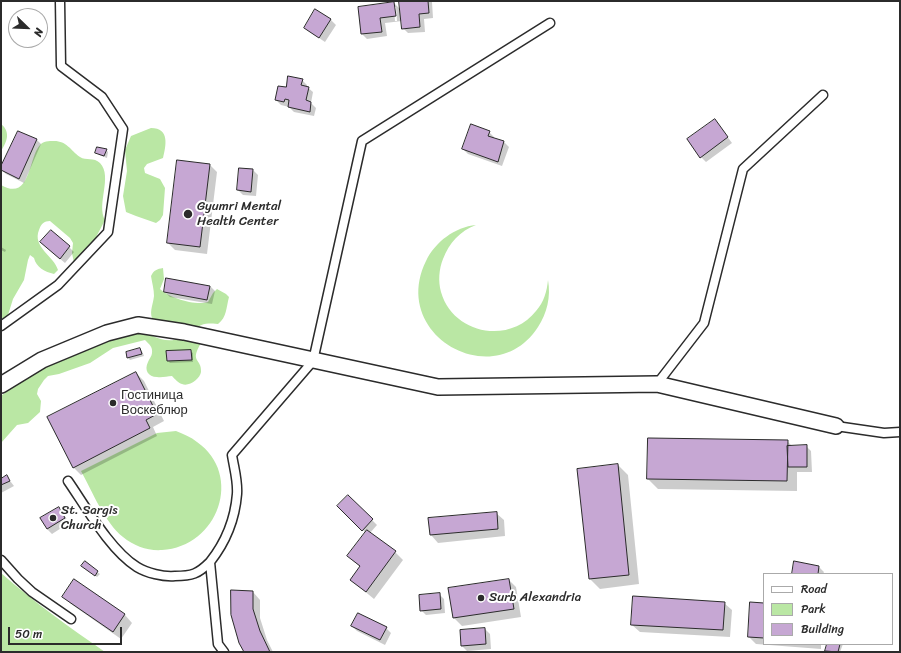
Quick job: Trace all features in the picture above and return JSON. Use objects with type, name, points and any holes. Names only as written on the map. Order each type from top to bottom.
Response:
[{"type":"street","points":[[1,385],[42,360],[107,333],[138,325],[184,332],[438,387],[657,384],[836,426]]},
{"type":"lane","points":[[1,326],[58,285],[108,232],[123,129],[102,97],[61,66],[60,1]]},
{"type":"lane","points":[[68,480],[117,549],[137,567],[168,577],[186,576],[200,571],[210,562],[220,549],[228,532],[237,494],[237,477],[232,455],[313,361],[362,141],[550,23]]},
{"type":"lane","points":[[657,384],[704,324],[743,169],[823,95]]},
{"type":"lane","points":[[836,426],[884,433],[900,432]]},
{"type":"lane","points":[[1,560],[27,588],[71,620]]},
{"type":"lane","points":[[210,562],[218,644],[224,652]]},
{"type":"green space","points":[[1,124],[6,130],[7,137],[1,151]]},
{"type":"green space","points":[[151,128],[157,129],[164,134],[166,143],[163,158],[147,164],[144,168],[145,173],[160,179],[165,188],[163,215],[156,223],[126,212],[123,196],[127,171],[125,150],[131,136]]},
{"type":"green space","points":[[54,141],[65,144],[82,158],[98,161],[104,169],[105,183],[102,206],[105,220],[93,243],[74,263],[72,253],[73,243],[70,238],[50,221],[43,223],[39,230],[38,241],[58,270],[54,274],[47,272],[37,264],[34,258],[30,255],[24,280],[13,299],[8,315],[4,319],[1,318],[1,185],[11,189],[18,188],[27,176],[36,151],[40,145],[44,142]]},
{"type":"green space","points":[[476,225],[460,234],[448,248],[443,259],[439,275],[441,292],[447,306],[457,317],[469,325],[483,330],[497,331],[511,328],[525,322],[539,308],[545,296],[548,280],[549,286],[548,305],[538,327],[519,346],[497,356],[474,355],[452,347],[434,333],[422,312],[418,288],[426,261],[440,242],[453,232],[468,226]]},
{"type":"green space","points":[[163,268],[164,279],[160,289],[176,298],[197,303],[208,302],[217,289],[229,297],[226,312],[218,324],[205,324],[198,327],[201,343],[196,357],[200,364],[201,372],[196,380],[185,385],[179,383],[172,376],[151,376],[146,368],[152,355],[152,349],[145,340],[113,348],[90,363],[59,374],[48,376],[38,389],[37,394],[41,401],[40,412],[28,423],[17,425],[1,443],[1,396],[14,386],[47,366],[79,351],[89,350],[97,344],[129,331],[141,332],[168,340],[174,340],[180,337],[185,326],[181,323],[175,325],[154,322],[151,316],[154,296],[151,276],[156,270]]},
{"type":"green space","points":[[176,431],[195,440],[211,456],[219,472],[221,490],[218,507],[210,523],[198,536],[182,546],[162,550],[146,549],[123,537],[110,524],[81,471],[157,433]]},
{"type":"green space","points":[[1,573],[52,614],[105,652],[1,652]]},
{"type":"building","points":[[399,1],[428,1],[429,13],[419,14],[420,27],[402,29]]},
{"type":"building","points":[[394,2],[396,16],[380,18],[382,32],[361,34],[358,7]]},
{"type":"building","points":[[315,9],[331,19],[319,38],[304,28]]},
{"type":"building","points":[[288,76],[303,79],[301,85],[309,87],[306,100],[311,102],[310,112],[288,107],[289,100],[285,99],[284,102],[275,100],[278,86],[286,87]]},
{"type":"building","points":[[715,119],[728,137],[700,158],[687,139]]},
{"type":"building","points":[[471,124],[490,131],[488,136],[504,141],[498,162],[462,149]]},
{"type":"building","points":[[18,131],[37,139],[19,179],[1,170],[1,166]]},
{"type":"building","points":[[97,147],[107,149],[104,156],[95,153]]},
{"type":"building","points":[[177,160],[210,164],[200,247],[167,243]]},
{"type":"building","points":[[239,168],[253,169],[251,192],[237,190]]},
{"type":"building","points":[[51,230],[70,246],[60,259],[40,242]]},
{"type":"building","points":[[166,278],[210,286],[207,300],[164,292]]},
{"type":"building","points":[[140,348],[142,354],[127,358],[126,352]]},
{"type":"building","points":[[191,350],[192,360],[167,361],[166,351]]},
{"type":"building","points":[[136,372],[157,414],[146,420],[150,428],[73,468],[47,417]]},
{"type":"building","points":[[648,438],[788,440],[787,481],[647,479]]},
{"type":"building","points":[[807,445],[807,467],[788,467],[787,446]]},
{"type":"building","points":[[618,464],[629,575],[589,579],[577,469]]},
{"type":"building","points":[[7,475],[10,481],[1,485],[1,479]]},
{"type":"building","points":[[348,495],[373,519],[362,531],[337,506]]},
{"type":"building","name":"St. Sargis Church","points":[[59,507],[65,518],[47,529],[40,518]]},
{"type":"building","points":[[497,512],[498,529],[430,535],[428,518]]},
{"type":"building","points":[[367,530],[396,551],[366,592],[350,580],[360,566],[347,556]]},
{"type":"building","points":[[85,561],[98,571],[95,576],[81,566]]},
{"type":"building","points":[[794,561],[819,566],[818,573],[792,573]]},
{"type":"building","points":[[74,579],[125,614],[113,632],[62,597]]},
{"type":"building","name":"Surb Alexandria","points":[[509,579],[514,609],[453,618],[448,588]]},
{"type":"building","points":[[231,590],[253,591],[253,609],[260,631],[270,652],[244,652],[239,643],[231,615]]},
{"type":"building","points":[[440,593],[441,609],[420,611],[419,595]]},
{"type":"building","points":[[633,596],[725,602],[723,630],[631,625]]},
{"type":"building","points":[[750,602],[763,603],[763,638],[748,637]]},
{"type":"building","points":[[358,613],[387,627],[380,640],[351,626]]},
{"type":"building","points":[[485,628],[486,644],[461,646],[460,630]]},
{"type":"building","points":[[827,645],[840,645],[838,652],[825,651]]},
{"type":"place","name":"Gyumri Mental Health Center","points":[[188,214]]},
{"type":"place","name":"Гостиница Воскеблюр","points":[[113,403]]},
{"type":"place","name":"St. Sargis Church","points":[[53,518]]},
{"type":"place","name":"Surb Alexandria","points":[[481,598]]}]
